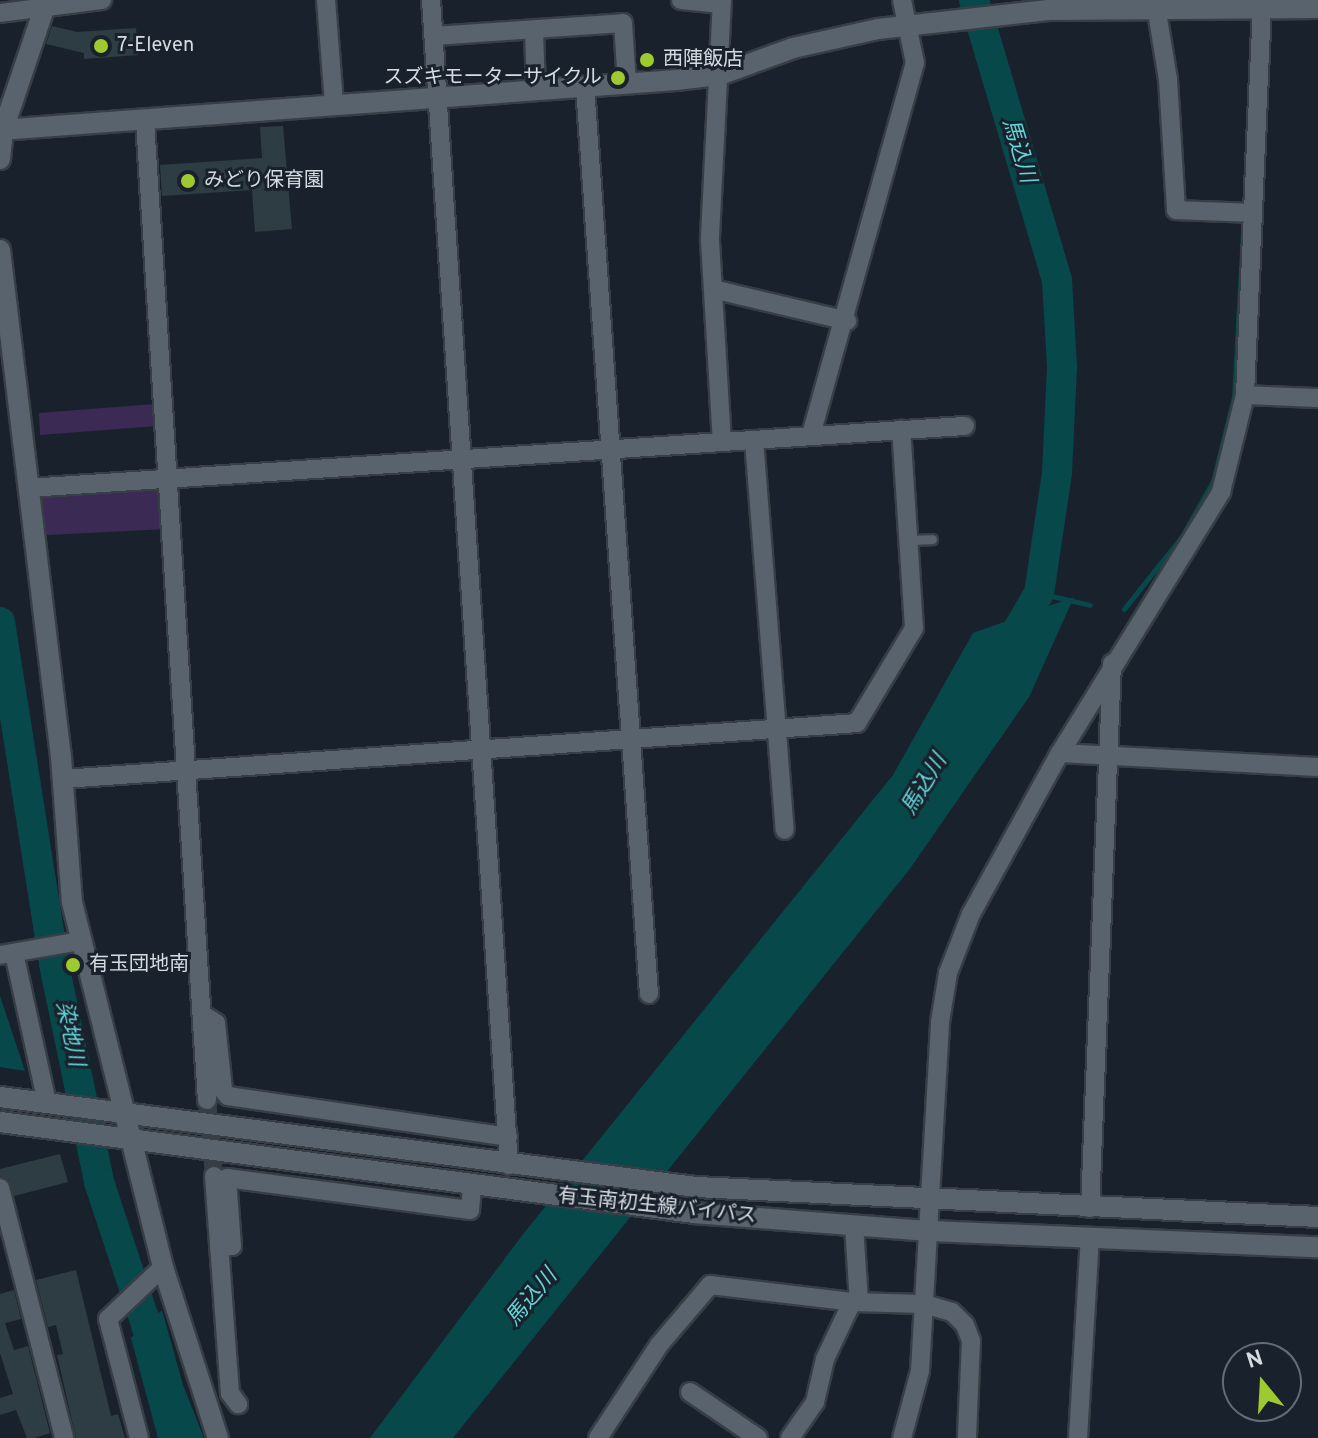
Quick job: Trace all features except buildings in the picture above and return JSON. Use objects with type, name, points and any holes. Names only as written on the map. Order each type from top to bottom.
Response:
[{"type":"street","points":[[0,13],[102,0]]},
{"type":"street","points":[[326,0],[334,105]]},
{"type":"street","points":[[431,0],[509,1165]]},
{"type":"street","points":[[681,0],[722,2],[712,177],[713,289],[722,442]]},
{"type":"street","points":[[811,435],[847,321],[915,63],[902,0]]},
{"type":"street","points":[[1,130],[719,75],[821,40],[1046,5],[1262,4],[1318,8]]},
{"type":"street","points":[[902,1438],[920,1371],[948,973],[971,914],[1060,753],[1112,663],[1221,492],[1245,395],[1246,212],[1262,4]]},
{"type":"street","points":[[0,159],[1,130],[46,5]]},
{"type":"street","points":[[1156,6],[1168,79],[1176,210],[1246,212]]},
{"type":"street","points":[[434,36],[623,23],[627,83]]},
{"type":"street","points":[[534,30],[536,89]]},
{"type":"street","points":[[585,86],[649,994]]},
{"type":"street","points":[[145,121],[207,1100]]},
{"type":"street","points":[[0,250],[63,779],[77,942],[125,1141],[218,1438]]},
{"type":"street","points":[[713,289],[847,321]]},
{"type":"street","points":[[1245,395],[1318,398]]},
{"type":"street","points":[[28,488],[965,426]]},
{"type":"street","points":[[63,779],[482,747],[631,741],[860,721],[912,636],[901,429]]},
{"type":"street","points":[[754,440],[766,535],[776,730],[785,830]]},
{"type":"street","points":[[1090,1208],[1112,663]]},
{"type":"street","points":[[1060,753],[1318,767]]},
{"type":"street","points":[[53,1104],[4,954],[77,942]]},
{"type":"street","points":[[203,1015],[216,1023],[223,1090],[228,1096],[508,1137]]},
{"type":"street","name":"有玉南初生線バイパス","points":[[0,1097],[696,1187],[930,1201],[1318,1217]]},
{"type":"street","name":"有玉南初生線バイパス","points":[[0,1122],[66,1134],[687,1211],[929,1231],[1318,1247]]},
{"type":"street","points":[[214,1176],[230,1393],[238,1404]]},
{"type":"street","points":[[219,1247],[232,1246],[227,1178],[470,1210],[472,1186]]},
{"type":"street","points":[[0,1188],[64,1438]]},
{"type":"street","points":[[790,1438],[815,1402],[825,1359],[856,1302],[854,1225]]},
{"type":"street","points":[[1078,1438],[1090,1238]]},
{"type":"street","points":[[139,1438],[108,1319],[163,1267]]},
{"type":"street","points":[[598,1438],[659,1345],[710,1285],[856,1302],[924,1304],[952,1312],[965,1325],[971,1341],[967,1438]]},
{"type":"street","points":[[690,1392],[758,1438]]},
{"type":"lane","points":[[909,540],[932,539]]},
{"type":"shaded area","points":[[155,404],[157,426],[40,435],[39,413]]},
{"type":"shaded area","points":[[159,487],[166,529],[46,535],[41,499],[46,495]]},
{"type":"water","points":[[1074,597],[1029,697],[909,870],[453,1438],[370,1438],[524,1233],[893,775],[973,633]]},
{"type":"water","points":[[0,996],[25,1071],[0,1067]]},
{"type":"water","points":[[162,1310],[183,1385],[204,1438],[158,1438],[131,1338]]},
{"type":"waterway","name":"馬込川","points":[[974,0],[1057,280],[1062,367],[1057,473],[1039,593],[1007,648]]},
{"type":"waterway","points":[[1124,609],[1182,536],[1213,481],[1234,397],[1245,195]]},
{"type":"waterway","points":[[1039,593],[1090,605]]},
{"type":"waterway","name":"染地川","points":[[0,622],[54,964],[99,1182],[146,1324],[175,1438]]},
{"type":"tunnel","points":[[207,1100],[214,1176]]},
{"type":"place","name":"7-Eleven","points":[[101,46]]},
{"type":"place","name":"西陣飯店","points":[[647,60]]},
{"type":"place","name":"スズキモーターサイクル","points":[[618,78]]},
{"type":"place","name":"みどり保育園","points":[[188,181]]},
{"type":"place","name":"有玉団地南","points":[[73,965]]}]
